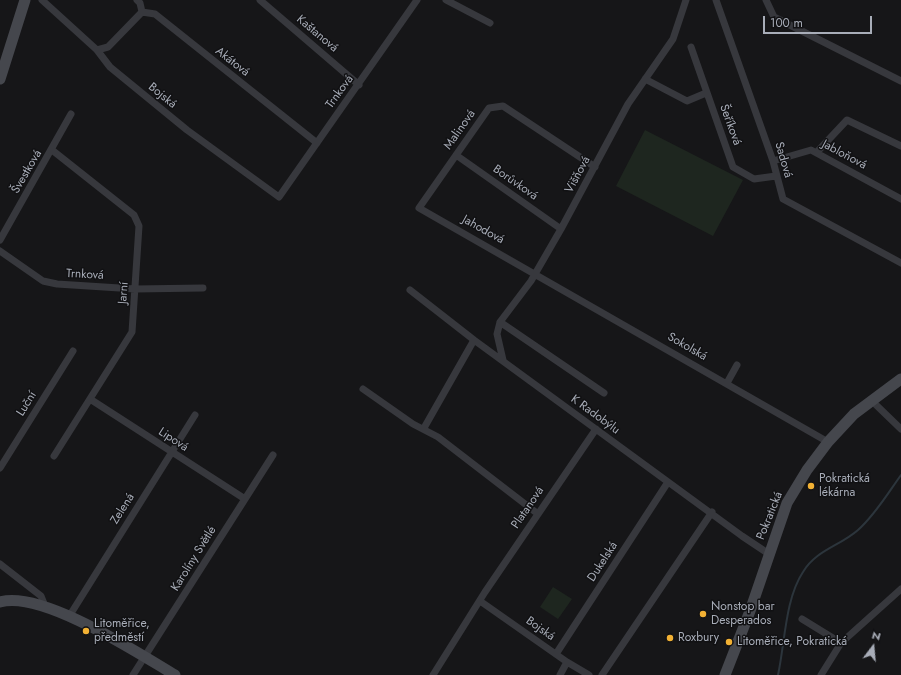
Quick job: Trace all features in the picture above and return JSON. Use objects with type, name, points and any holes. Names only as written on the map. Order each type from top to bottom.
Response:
[{"type":"street","points":[[0,79],[25,0]]},
{"type":"street","name":"Bojská","points":[[42,0],[97,50],[110,67],[181,125],[279,196]]},
{"type":"street","points":[[97,50],[108,47],[142,12],[140,3],[137,0]]},
{"type":"street","name":"Kaštanová","points":[[260,0],[359,85]]},
{"type":"street","name":"Trnková","points":[[279,196],[359,85],[417,0]]},
{"type":"street","points":[[446,0],[490,23]]},
{"type":"street","name":"Višňová","points":[[500,322],[535,272],[561,228],[595,167],[623,112],[673,39],[686,0]]},
{"type":"street","name":"Sadová","points":[[716,0],[773,161],[783,199],[901,263]]},
{"type":"street","points":[[766,0],[774,17],[901,82]]},
{"type":"street","name":"Akátová","points":[[142,12],[155,14],[317,143]]},
{"type":"street","name":"Šeříková","points":[[691,47],[733,167],[754,179],[776,176]]},
{"type":"street","points":[[645,79],[687,101],[706,93]]},
{"type":"street","name":"Malinová","points":[[420,208],[489,108],[503,106],[595,167]]},
{"type":"street","name":"Švestková","points":[[0,240],[71,114]]},
{"type":"street","points":[[817,152],[847,120],[901,146]]},
{"type":"street","name":"Jarní","points":[[52,150],[128,210],[137,220],[138,226],[132,332],[54,456]]},
{"type":"street","name":"Jabloňová","points":[[773,161],[811,150],[901,199]]},
{"type":"street","name":"Borůvková","points":[[456,155],[561,228]]},
{"type":"street","name":"Jahodová","points":[[420,208],[535,272]]},
{"type":"street","name":"Trnková","points":[[0,251],[43,281],[57,284],[135,289],[203,288]]},
{"type":"street","name":"Sokolská","points":[[535,272],[828,442]]},
{"type":"street","name":"K Radobýlu","points":[[410,290],[474,340],[668,482],[712,512],[742,536],[769,554]]},
{"type":"street","points":[[503,360],[497,334],[500,322],[604,393]]},
{"type":"street","points":[[424,428],[474,340]]},
{"type":"street","name":"Luční","points":[[0,468],[73,351]]},
{"type":"street","points":[[727,383],[737,365]]},
{"type":"street","name":"Pokratická","points":[[725,675],[750,611],[787,503],[807,470],[828,442],[854,414],[901,379]]},
{"type":"street","points":[[363,389],[413,424],[424,428],[438,437],[538,514]]},
{"type":"street","name":"Lipová","points":[[90,399],[245,499]]},
{"type":"street","points":[[872,401],[901,429]]},
{"type":"street","name":"Zelená","points":[[70,615],[195,415]]},
{"type":"street","name":"Platanová","points":[[433,675],[480,601],[596,429]]},
{"type":"street","name":"Karolíny Světlé","points":[[134,675],[273,455]]},
{"type":"street","name":"Dukelská","points":[[556,654],[668,482]]},
{"type":"street","points":[[602,675],[712,512]]},
{"type":"street","points":[[0,564],[42,596],[45,606]]},
{"type":"street","points":[[821,675],[841,643],[901,589]]},
{"type":"street","name":"Bojská","points":[[480,601],[567,662],[589,675]]},
{"type":"street","points":[[0,602],[25,602],[45,606],[70,615],[175,675]]},
{"type":"street","points":[[802,619],[841,643]]},
{"type":"street","points":[[560,675],[567,662]]},
{"type":"shaded area","points":[[645,130],[743,180],[713,236],[616,186]]},
{"type":"shaded area","points":[[553,587],[572,599],[558,619],[540,607]]},
{"type":"waterway","points":[[778,675],[786,622],[792,595],[803,572],[821,553],[858,530],[881,504],[901,475]]},
{"type":"place","name":"Pokratická lékárna","points":[[811,486]]},
{"type":"place","name":"Nonstop bar Desperados","points":[[703,614]]},
{"type":"place","name":"Litoměřice, předměstí","points":[[86,631]]},
{"type":"place","name":"Roxbury","points":[[670,638]]},
{"type":"place","name":"Litoměřice, Pokratická","points":[[729,642]]}]
